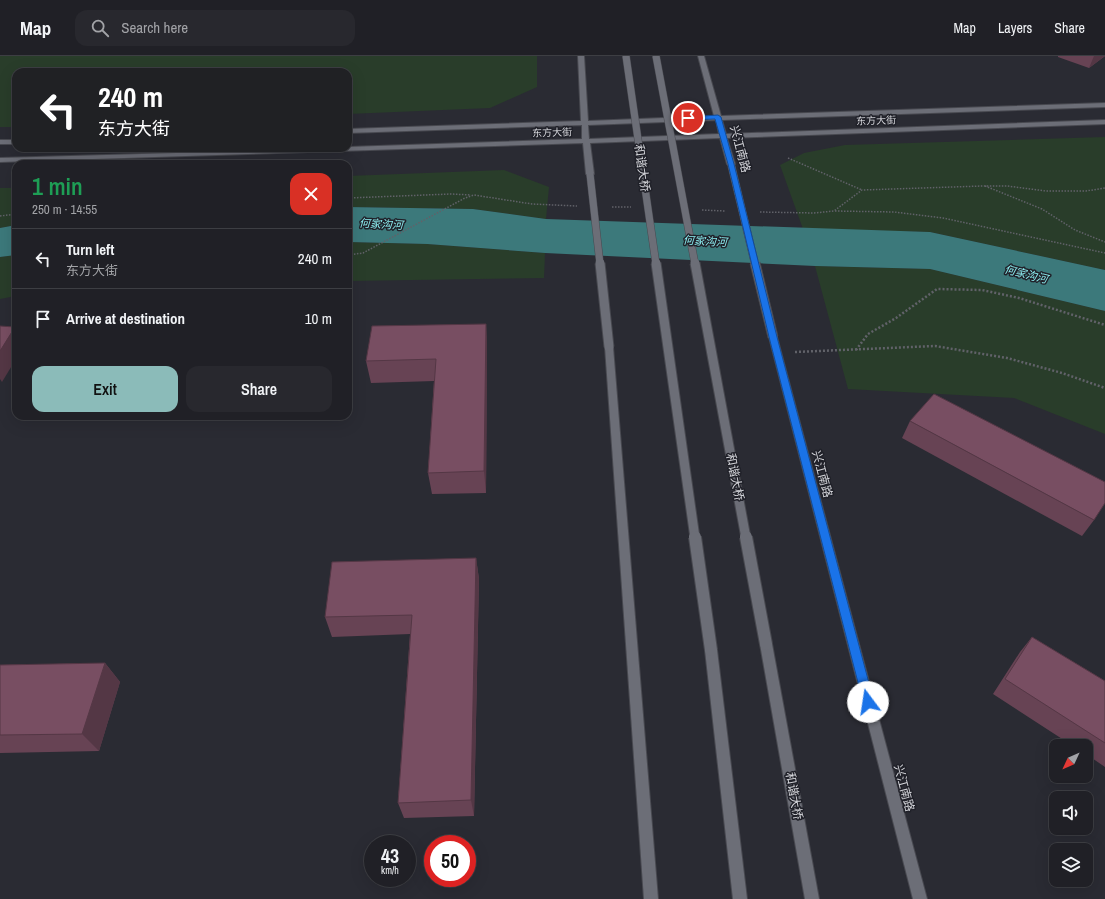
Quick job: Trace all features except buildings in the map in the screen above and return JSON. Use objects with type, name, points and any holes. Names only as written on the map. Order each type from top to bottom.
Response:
[{"type":"main road","points":[[581,56],[586,141],[609,347],[651,899]]},
{"type":"main road","name":"和谐大桥","points":[[626,56],[711,650],[740,899]]},
{"type":"main road","name":"和谐大桥","points":[[656,56],[812,899]]},
{"type":"main road","name":"兴江南路","points":[[701,56],[731,164],[777,353],[920,899]]},
{"type":"main road","name":"东方大街","points":[[352,131],[718,117],[1105,105]]},
{"type":"main road","name":"东方大街","points":[[352,149],[1105,122]]},
{"type":"main road","points":[[0,142],[12,142]]},
{"type":"main road","name":"东方大街","points":[[0,160],[247,152]]},
{"type":"path","points":[[788,158],[862,190],[983,186],[1007,186],[1046,191],[1086,191],[1105,188]]},
{"type":"path","points":[[983,186],[1042,209],[1075,230],[1105,242]]},
{"type":"path","points":[[834,211],[862,190]]},
{"type":"path","points":[[352,198],[451,194],[474,195],[532,204],[579,206]]},
{"type":"path","points":[[352,254],[363,253],[454,204],[474,195]]},
{"type":"path","points":[[610,207],[634,208]]},
{"type":"path","points":[[696,210],[728,211]]},
{"type":"path","points":[[759,212],[894,212],[943,218],[1105,253]]},
{"type":"path","points":[[0,216],[12,214]]},
{"type":"path","points":[[856,350],[868,334],[896,318],[937,289],[982,290],[1019,298],[1105,325]]},
{"type":"path","points":[[777,353],[935,346],[970,350],[1062,373],[1105,388]]},
{"type":"green space","points":[[0,56],[537,56],[537,87],[490,108],[352,114],[352,68],[12,68],[12,127],[0,127]]},
{"type":"green space","points":[[1105,137],[1105,270],[930,232],[803,229],[780,165],[804,153],[845,145]]},
{"type":"green space","points":[[504,170],[549,187],[546,219],[473,209],[352,207],[352,176]]},
{"type":"green space","points":[[0,188],[12,188],[12,226],[0,228]]},
{"type":"green space","points":[[352,242],[427,244],[545,253],[544,278],[352,281]]},
{"type":"green space","points":[[12,256],[12,297],[0,299],[0,257]]},
{"type":"green space","points":[[815,266],[930,269],[1105,311],[1105,434],[1014,398],[848,389]]},
{"type":"water","name":"何家沟河","points":[[352,207],[473,209],[546,219],[930,232],[1105,270],[1105,311],[930,269],[815,266],[545,253],[427,244],[352,242]]},
{"type":"water","points":[[12,226],[12,256],[0,257],[0,228]]},
{"type":"route","points":[[688,118],[718,117],[731,164],[773,337],[868,702]]}]
